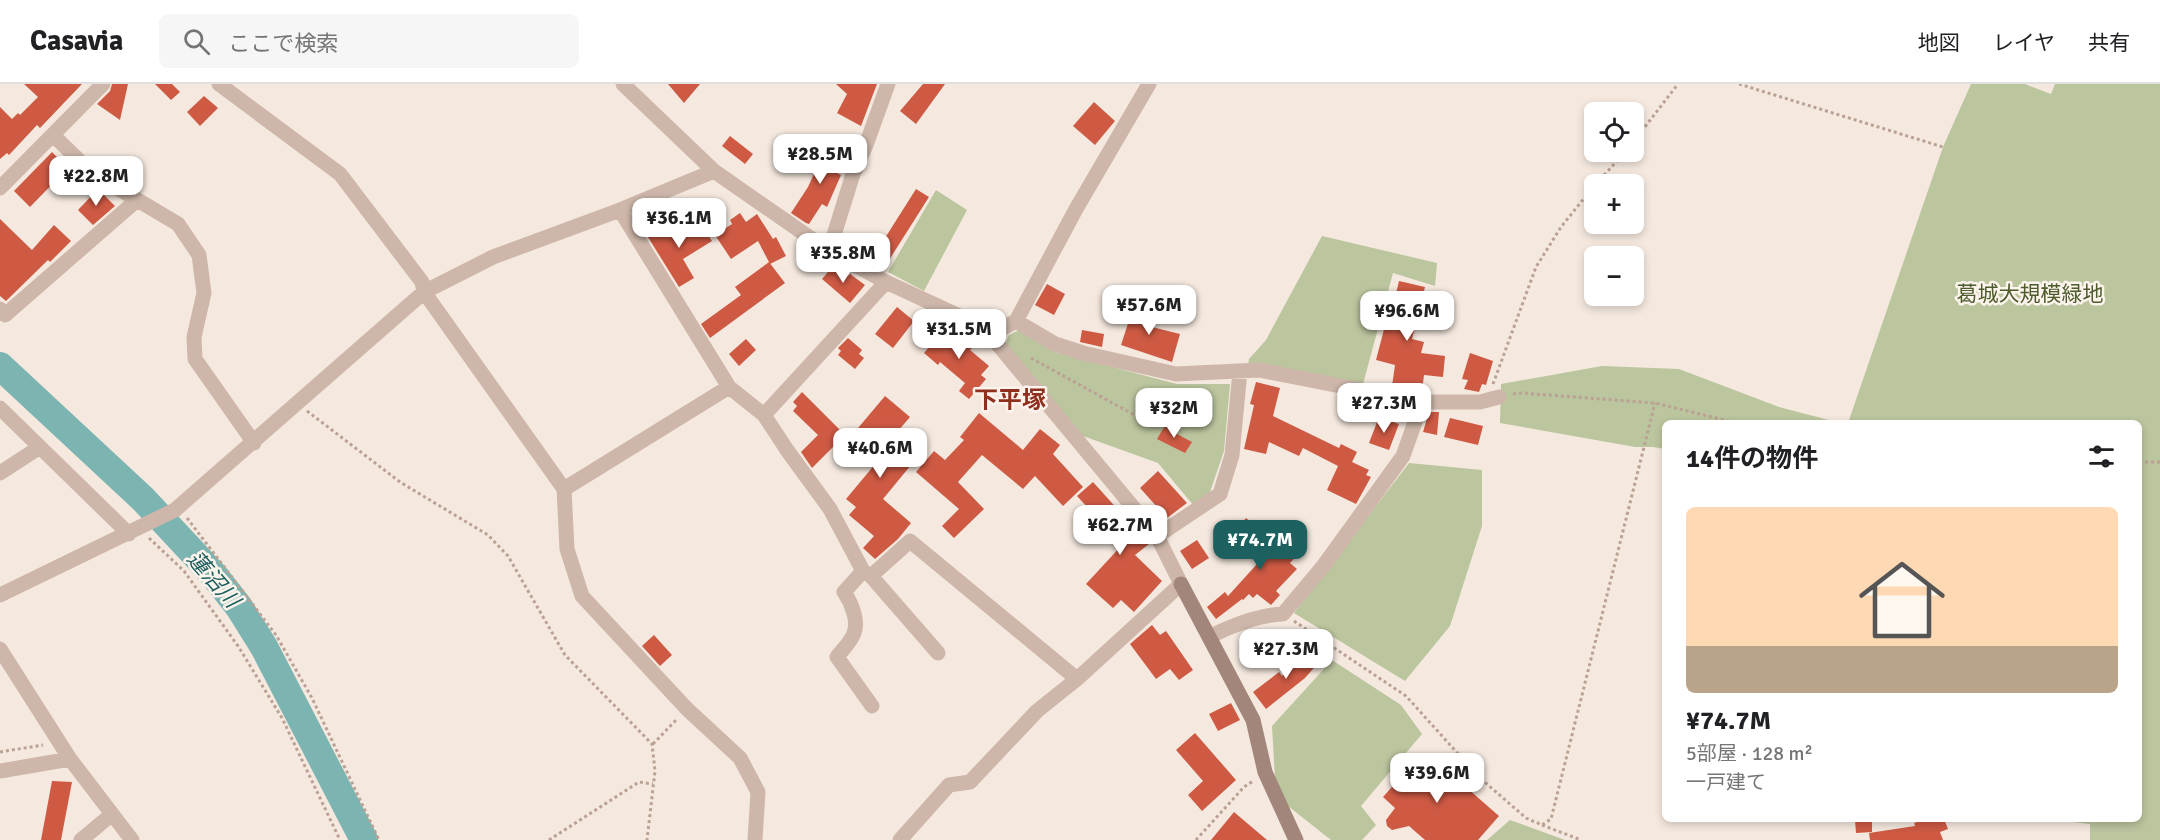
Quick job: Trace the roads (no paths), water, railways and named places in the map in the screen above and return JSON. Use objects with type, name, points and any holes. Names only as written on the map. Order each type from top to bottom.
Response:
[{"type":"street","points":[[0,188],[102,84]]},
{"type":"street","points":[[219,84],[340,174],[422,282],[424,292],[564,489],[567,549],[582,596],[687,709],[740,758],[758,792],[755,840]]},
{"type":"street","points":[[623,84],[714,171],[829,251],[886,282],[970,321],[990,335],[1157,537],[1253,720],[1265,772],[1296,840]]},
{"type":"street","points":[[829,251],[853,174],[888,84]]},
{"type":"street","points":[[990,335],[1016,321],[1076,209],[1149,84]]},
{"type":"street","points":[[53,135],[92,173],[178,225],[199,255],[204,293],[194,337],[195,359],[254,443]]},
{"type":"street","points":[[0,595],[177,508],[424,292],[493,257],[620,210],[714,171]]},
{"type":"street","points":[[0,309],[5,315],[136,200]]},
{"type":"street","points":[[620,210],[729,387],[764,415],[830,509],[867,573],[939,653]]},
{"type":"street","points":[[764,415],[886,282]]},
{"type":"street","points":[[1016,321],[1055,344],[1083,353],[1176,374],[1259,370],[1422,402],[1480,402],[1499,398]]},
{"type":"street","points":[[1157,537],[1220,494],[1232,455],[1240,371]]},
{"type":"street","points":[[564,489],[729,387]]},
{"type":"street","points":[[1209,637],[1225,629],[1269,615],[1282,614],[1324,565],[1403,456],[1422,402]]},
{"type":"street","points":[[0,408],[40,447],[137,529]]},
{"type":"street","points":[[0,473],[40,447]]},
{"type":"street","points":[[872,706],[837,657],[854,633],[855,620],[844,592],[910,541],[1077,679]]},
{"type":"street","points":[[900,840],[949,785],[970,782],[986,768],[1037,711],[1077,679],[1181,584]]},
{"type":"street","points":[[0,648],[59,743],[132,840]]},
{"type":"street","points":[[0,771],[70,759]]},
{"type":"street","points":[[81,840],[111,815]]},
{"type":"waterway","name":"蓮沼川","points":[[0,366],[143,499],[213,574],[239,607],[264,647],[364,840]]},
{"type":"district","name":"下平塚","points":[[1010,400]]},
{"type":"park label","name":"葛城大規模緑地","points":[[2030,294]]}]
